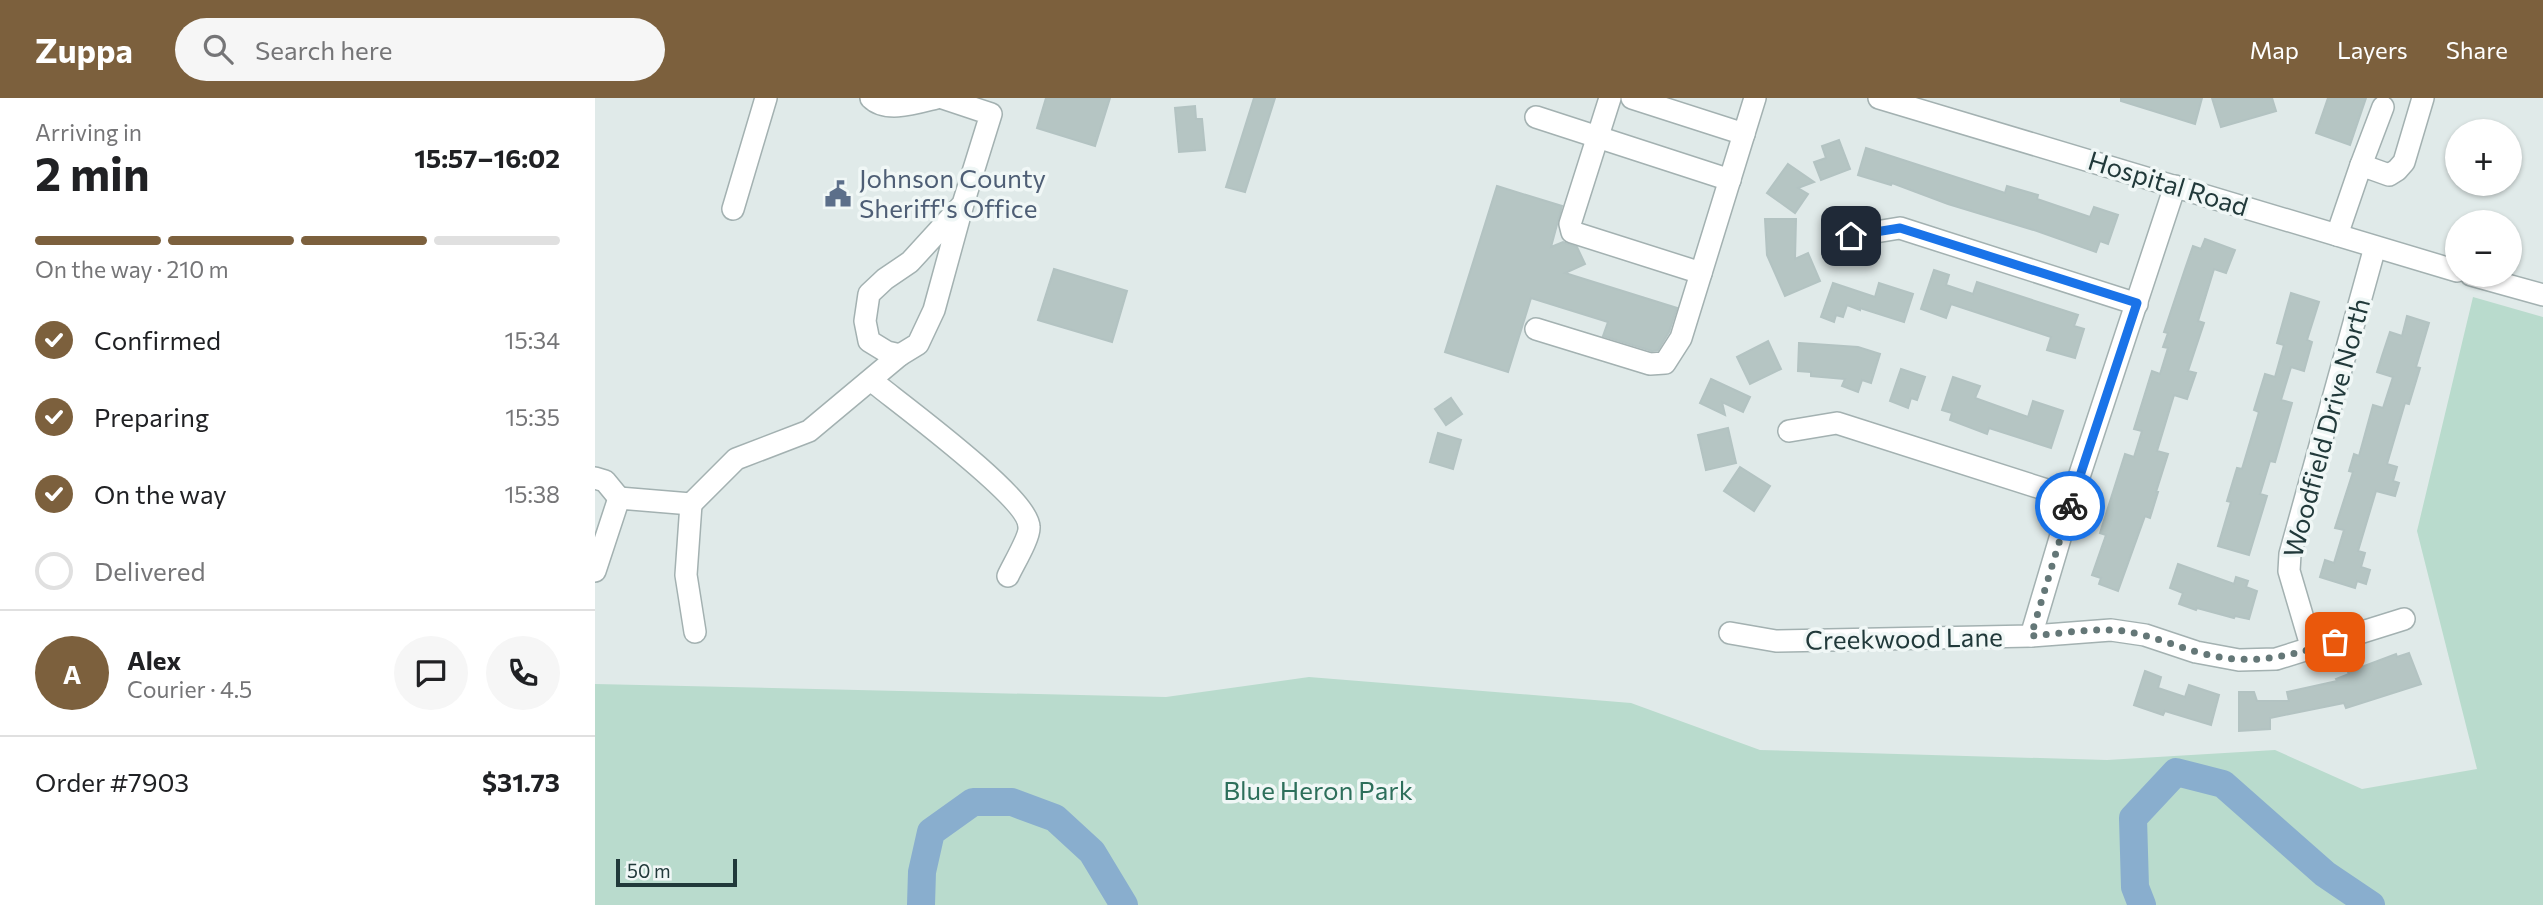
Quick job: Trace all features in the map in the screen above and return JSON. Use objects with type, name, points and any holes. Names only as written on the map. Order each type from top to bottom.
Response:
[{"type":"street","points":[[733,209],[766,98]]},
{"type":"street","points":[[871,98],[882,105],[906,105],[936,98]]},
{"type":"street","points":[[695,632],[686,575],[691,505],[736,459],[809,431],[872,381],[900,355],[918,344],[934,310],[993,106],[943,98]]},
{"type":"street","points":[[1609,98],[1570,224],[1572,232],[1701,273]]},
{"type":"street","points":[[1632,98],[1744,134]]},
{"type":"street","points":[[1537,329],[1650,364],[1665,363],[1681,338],[1755,98]]},
{"type":"street","name":"Hospital Road","points":[[1879,98],[1924,104],[2175,186],[2445,267]]},
{"type":"street","points":[[2361,165],[2389,175],[2397,170],[2404,162],[2423,98]]},
{"type":"street","points":[[2337,235],[2383,107]]},
{"type":"street","points":[[1536,117],[1730,180]]},
{"type":"street","points":[[2031,636],[2072,498],[2175,186]]},
{"type":"street","points":[[900,355],[887,352],[869,341],[865,321],[869,294],[910,262],[963,204]]},
{"type":"street","points":[[1851,236],[1900,228],[2137,303]]},
{"type":"street","name":"Woodfield Drive North","points":[[2312,649],[2289,571],[2290,554],[2375,247]]},
{"type":"street","points":[[2514,287],[2543,295]]},
{"type":"street","points":[[872,381],[999,484],[1026,513],[1030,528],[1008,576]]},
{"type":"street","points":[[1789,431],[1837,423],[2072,498]]},
{"type":"street","points":[[595,478],[605,481],[619,498],[691,505]]},
{"type":"street","points":[[595,571],[619,498]]},
{"type":"street","name":"Creekwood Lane","points":[[1730,633],[1776,641],[2031,636],[2111,630],[2145,635],[2196,652],[2239,660],[2276,659],[2404,619]]},
{"type":"green space","name":"Blue Heron Park","points":[[2473,297],[2543,317],[2543,905],[595,905],[595,684],[1166,697],[1309,677],[1631,703],[1760,750],[2107,760],[2275,750],[2362,789],[2477,769],[2417,531]]},
{"type":"building","points":[[1046,98],[1110,98],[1095,146],[1037,128]]},
{"type":"building","points":[[1254,98],[1275,98],[1245,192],[1226,187]]},
{"type":"building","points":[[2121,98],[2202,98],[2195,124],[2121,101]]},
{"type":"building","points":[[2212,98],[2272,98],[2276,111],[2221,127]]},
{"type":"building","points":[[2328,98],[2366,98],[2350,145],[2316,133]]},
{"type":"building","points":[[1195,106],[1196,119],[1202,119],[1205,150],[1179,152],[1175,108]]},
{"type":"building","points":[[1839,140],[1850,169],[1821,180],[1814,162],[1826,158],[1822,146]]},
{"type":"building","points":[[1866,148],[2005,193],[2007,186],[2038,195],[2037,199],[2090,217],[2094,207],[2118,215],[2108,244],[2100,241],[2096,252],[1892,183],[1891,185],[1858,175]]},
{"type":"building","points":[[1788,164],[1814,182],[1798,188],[1808,194],[1795,213],[1767,193]]},
{"type":"building","points":[[1497,186],[1562,206],[1551,247],[1563,242],[1577,247],[1585,264],[1565,273],[1677,308],[1669,332],[1658,350],[1652,351],[1603,336],[1608,322],[1531,298],[1508,372],[1445,352]]},
{"type":"building","points":[[1765,219],[1796,219],[1795,259],[1808,253],[1820,281],[1785,296],[1767,255]]},
{"type":"building","points":[[2205,239],[2235,250],[2226,273],[2214,269],[2198,321],[2204,323],[2188,371],[2196,373],[2187,399],[2174,395],[2157,451],[2168,454],[2158,492],[2150,518],[2145,516],[2118,591],[2099,584],[2101,578],[2092,575],[2106,535],[2100,533],[2125,454],[2134,457],[2142,431],[2134,429],[2152,371],[2160,374],[2168,348],[2163,347],[2168,333],[2164,332],[2193,246],[2201,249]]},
{"type":"building","points":[[1054,269],[1127,291],[1112,342],[1038,320]]},
{"type":"building","points":[[1934,270],[1949,275],[1946,285],[1973,294],[1977,282],[2078,315],[2074,326],[2084,329],[2075,358],[2047,350],[2051,337],[1951,304],[1946,318],[1921,309]]},
{"type":"building","points":[[1833,283],[1875,297],[1879,283],[1913,294],[1904,322],[1847,305],[1843,317],[1836,315],[1834,322],[1821,317]]},
{"type":"building","points":[[2291,293],[2319,302],[2307,340],[2312,342],[2304,371],[2291,367],[2281,400],[2292,403],[2275,462],[2270,461],[2260,494],[2267,496],[2249,555],[2218,546],[2231,502],[2227,501],[2237,468],[2242,469],[2259,412],[2254,410],[2265,374],[2275,377],[2284,345],[2277,343]]},
{"type":"building","points":[[2407,316],[2429,323],[2416,367],[2420,368],[2409,404],[2405,403],[2387,464],[2397,467],[2393,481],[2399,483],[2395,496],[2376,491],[2358,551],[2365,553],[2361,567],[2370,570],[2366,584],[2357,581],[2355,588],[2320,577],[2325,560],[2334,563],[2344,530],[2335,528],[2353,472],[2349,471],[2354,454],[2359,456],[2373,405],[2383,408],[2393,377],[2377,372],[2390,332],[2402,336]]},
{"type":"building","points":[[1768,341],[1781,369],[1750,384],[1737,357]]},
{"type":"building","points":[[1799,343],[1858,347],[1880,354],[1871,383],[1862,380],[1858,392],[1842,386],[1845,379],[1811,376],[1811,372],[1798,371]]},
{"type":"building","points":[[1901,369],[1925,377],[1917,400],[1911,398],[1908,408],[1890,401]]},
{"type":"building","points":[[1953,377],[1980,386],[1975,398],[2028,417],[2033,401],[2063,411],[2051,448],[1989,428],[1987,434],[1950,420],[1952,413],[1942,410]]},
{"type":"building","points":[[1711,379],[1750,397],[1743,412],[1722,402],[1725,415],[1700,403]]},
{"type":"building","points":[[1451,398],[1462,414],[1446,425],[1435,409]]},
{"type":"building","points":[[1728,428],[1736,463],[1706,470],[1698,435]]},
{"type":"building","points":[[1438,433],[1461,440],[1453,469],[1430,462]]},
{"type":"building","points":[[1740,467],[1770,486],[1754,511],[1724,491]]},
{"type":"building","points":[[2178,564],[2234,584],[2236,577],[2248,581],[2246,587],[2257,591],[2249,619],[2234,618],[2197,608],[2196,610],[2179,604],[2183,593],[2170,588]]},
{"type":"building","points":[[2409,653],[2421,684],[2346,708],[2344,703],[2270,718],[2270,729],[2239,731],[2239,692],[2254,692],[2257,701],[2289,701],[2287,692],[2337,681],[2336,679],[2349,674],[2348,672],[2396,654],[2397,657]]},
{"type":"building","points":[[2145,671],[2161,677],[2158,688],[2185,697],[2189,685],[2219,695],[2211,725],[2165,711],[2163,715],[2134,705]]},
{"type":"waterway","points":[[2142,905],[2135,887],[2133,818],[2176,772],[2223,784],[2325,874],[2371,905]]},
{"type":"waterway","points":[[921,905],[922,872],[931,832],[973,802],[1012,802],[1055,818],[1092,852],[1124,905]]},
{"type":"way so far","points":[[2070,506],[2031,636],[2111,630],[2145,635],[2196,652],[2239,660],[2276,659],[2335,642]]},
{"type":"place","name":"Johnson County Sheriff's Office","points":[[838,194]]},
{"type":"route","points":[[1851,236],[1900,228],[2137,303],[2070,506]]}]
